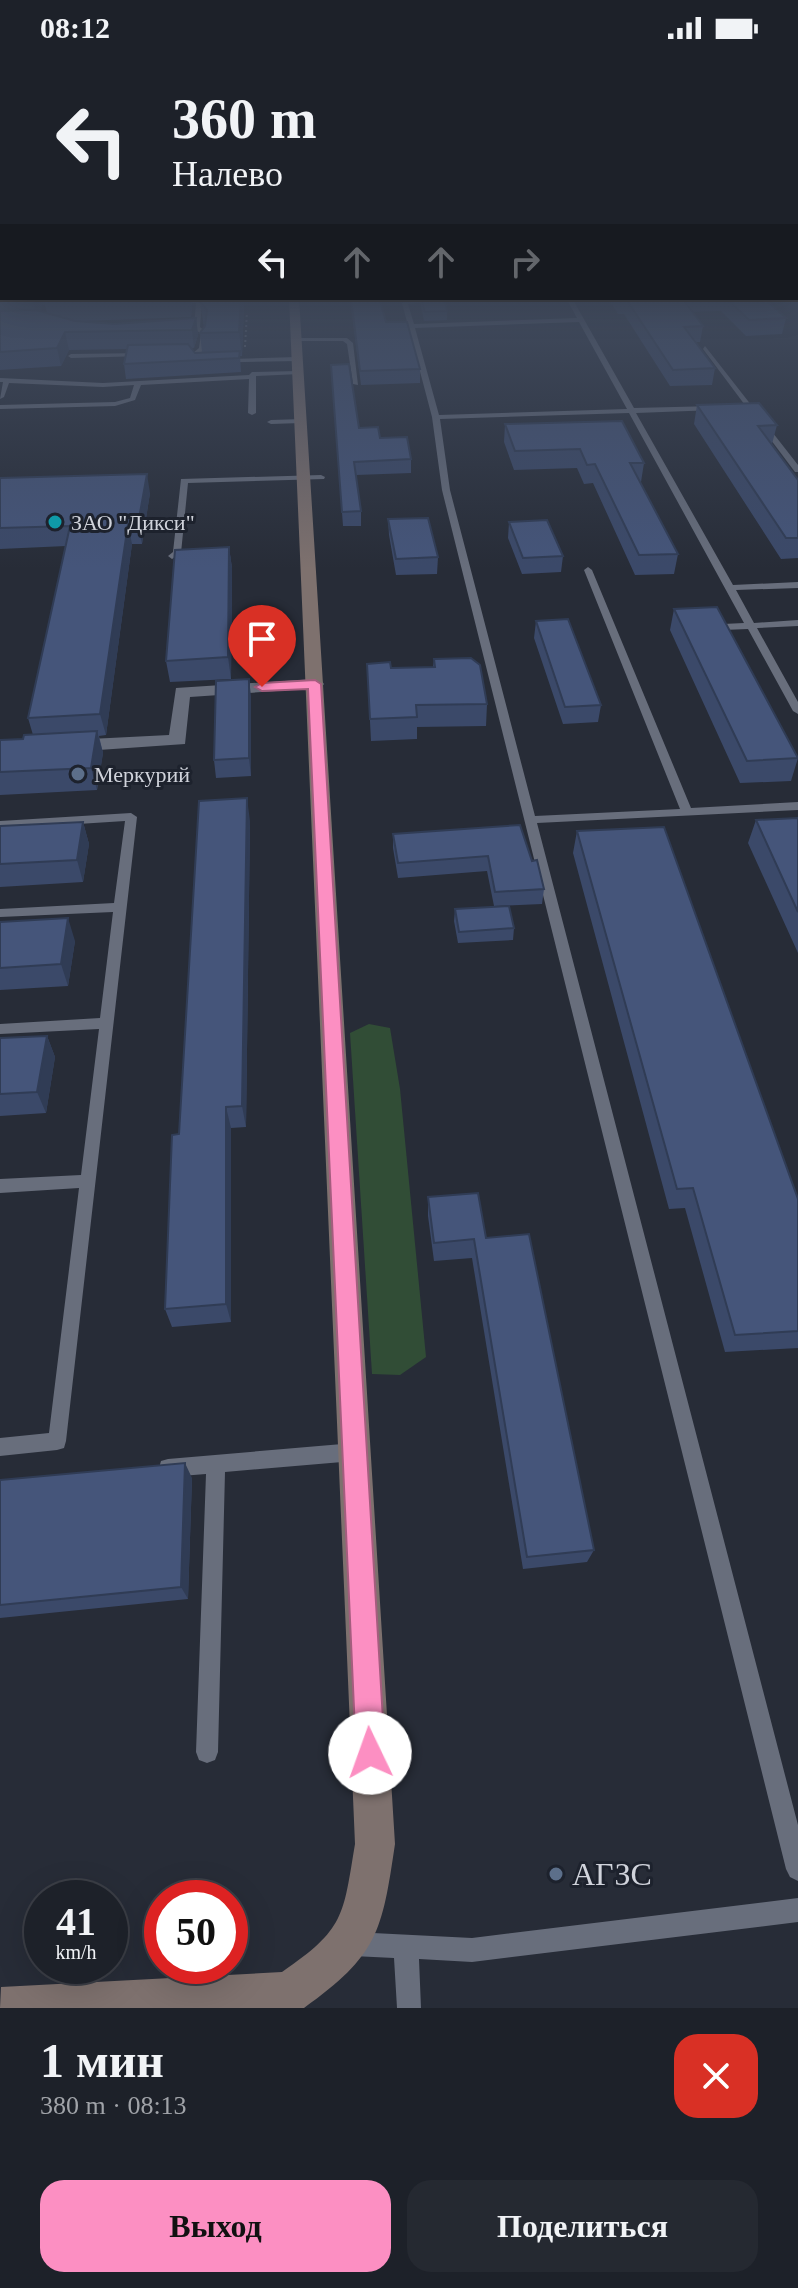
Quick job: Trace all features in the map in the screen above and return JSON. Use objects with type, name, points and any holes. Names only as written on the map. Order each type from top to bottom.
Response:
[{"type":"main road","points":[[1,2008],[289,1993],[325,1967],[349,1944],[366,1900],[375,1844],[315,684],[312,477],[295,387]]},
{"type":"street","points":[[44,748],[178,740],[182,692],[315,684]]},
{"type":"lane","points":[[0,407],[115,404],[133,399],[137,387]]},
{"type":"lane","points":[[252,413],[253,387]]},
{"type":"lane","points":[[428,387],[436,417],[446,490],[798,1869]]},
{"type":"lane","points":[[620,387],[798,711]]},
{"type":"lane","points":[[736,387],[798,470]]},
{"type":"lane","points":[[737,407],[752,407]]},
{"type":"lane","points":[[436,417],[722,408]]},
{"type":"lane","points":[[271,422],[301,421]]},
{"type":"lane","points":[[172,556],[177,553],[184,481],[312,477]]},
{"type":"lane","points":[[588,570],[687,812]]},
{"type":"lane","points":[[729,588],[798,585]]},
{"type":"lane","points":[[723,627],[798,623]]},
{"type":"lane","points":[[531,820],[798,806]]},
{"type":"lane","points":[[0,825],[131,817],[57,1441],[0,1447]]},
{"type":"lane","points":[[0,913],[120,907]]},
{"type":"lane","points":[[0,1029],[107,1023]]},
{"type":"lane","points":[[0,1186],[88,1181]]},
{"type":"lane","points":[[154,1469],[355,1452]]},
{"type":"lane","points":[[207,1752],[216,1464]]},
{"type":"lane","points":[[349,1944],[472,1950],[798,1910]]},
{"type":"lane","points":[[406,1947],[409,2008]]},
{"type":"green space","points":[[369,1024],[390,1028],[400,1089],[426,1357],[400,1375],[372,1374],[350,1033]]},
{"type":"building","points":[[333,387],[353,387],[359,428],[378,427],[380,438],[407,437],[411,459],[354,462],[361,511],[342,512]]},
{"type":"building","points":[[759,403],[777,425],[758,426],[798,480],[798,538],[786,538],[697,405]]},
{"type":"building","points":[[622,421],[644,463],[630,463],[678,554],[639,555],[595,464],[587,465],[580,449],[515,451],[505,424]]},
{"type":"building","points":[[147,474],[138,524],[128,524],[100,714],[28,718],[70,526],[0,528],[0,478]]},
{"type":"building","points":[[428,518],[438,557],[396,559],[388,519]]},
{"type":"building","points":[[547,520],[563,556],[523,558],[509,522]]},
{"type":"building","points":[[229,547],[228,657],[166,661],[175,550]]},
{"type":"building","points":[[717,607],[798,758],[747,761],[674,609]]},
{"type":"building","points":[[568,619],[601,705],[565,707],[536,621]]},
{"type":"building","points":[[471,658],[480,665],[487,704],[416,705],[417,717],[370,719],[367,664],[390,662],[391,668],[435,667],[434,659]]},
{"type":"building","points":[[249,679],[249,758],[214,760],[216,681]]},
{"type":"building","points":[[97,731],[91,768],[0,772],[0,740],[23,739],[24,735]]},
{"type":"building","points":[[247,798],[242,1106],[226,1107],[226,1304],[165,1309],[172,1135],[179,1134],[199,801]]},
{"type":"building","points":[[798,818],[798,912],[756,820]]},
{"type":"building","points":[[83,822],[77,860],[0,864],[0,826]]},
{"type":"building","points":[[520,825],[532,861],[537,860],[544,889],[495,892],[488,856],[398,863],[393,834]]},
{"type":"building","points":[[664,827],[798,1199],[798,1331],[735,1335],[693,1188],[677,1189],[577,831]]},
{"type":"building","points":[[509,906],[514,928],[459,932],[455,909]]},
{"type":"building","points":[[68,918],[61,964],[0,968],[0,922]]},
{"type":"building","points":[[47,1036],[37,1092],[0,1094],[0,1038]]},
{"type":"building","points":[[478,1193],[486,1238],[529,1234],[594,1550],[527,1557],[474,1239],[434,1243],[428,1197]]},
{"type":"building","points":[[185,1463],[181,1587],[0,1605],[0,1480]]},
{"type":"place","name":"ЗАО \"Дикси\"","points":[[55,522]]},
{"type":"place","name":"Меркурий","points":[[78,774]]},
{"type":"place","name":"АГЗС","points":[[556,1874]]},
{"type":"route","points":[[262,687],[315,684],[370,1753]]}]
